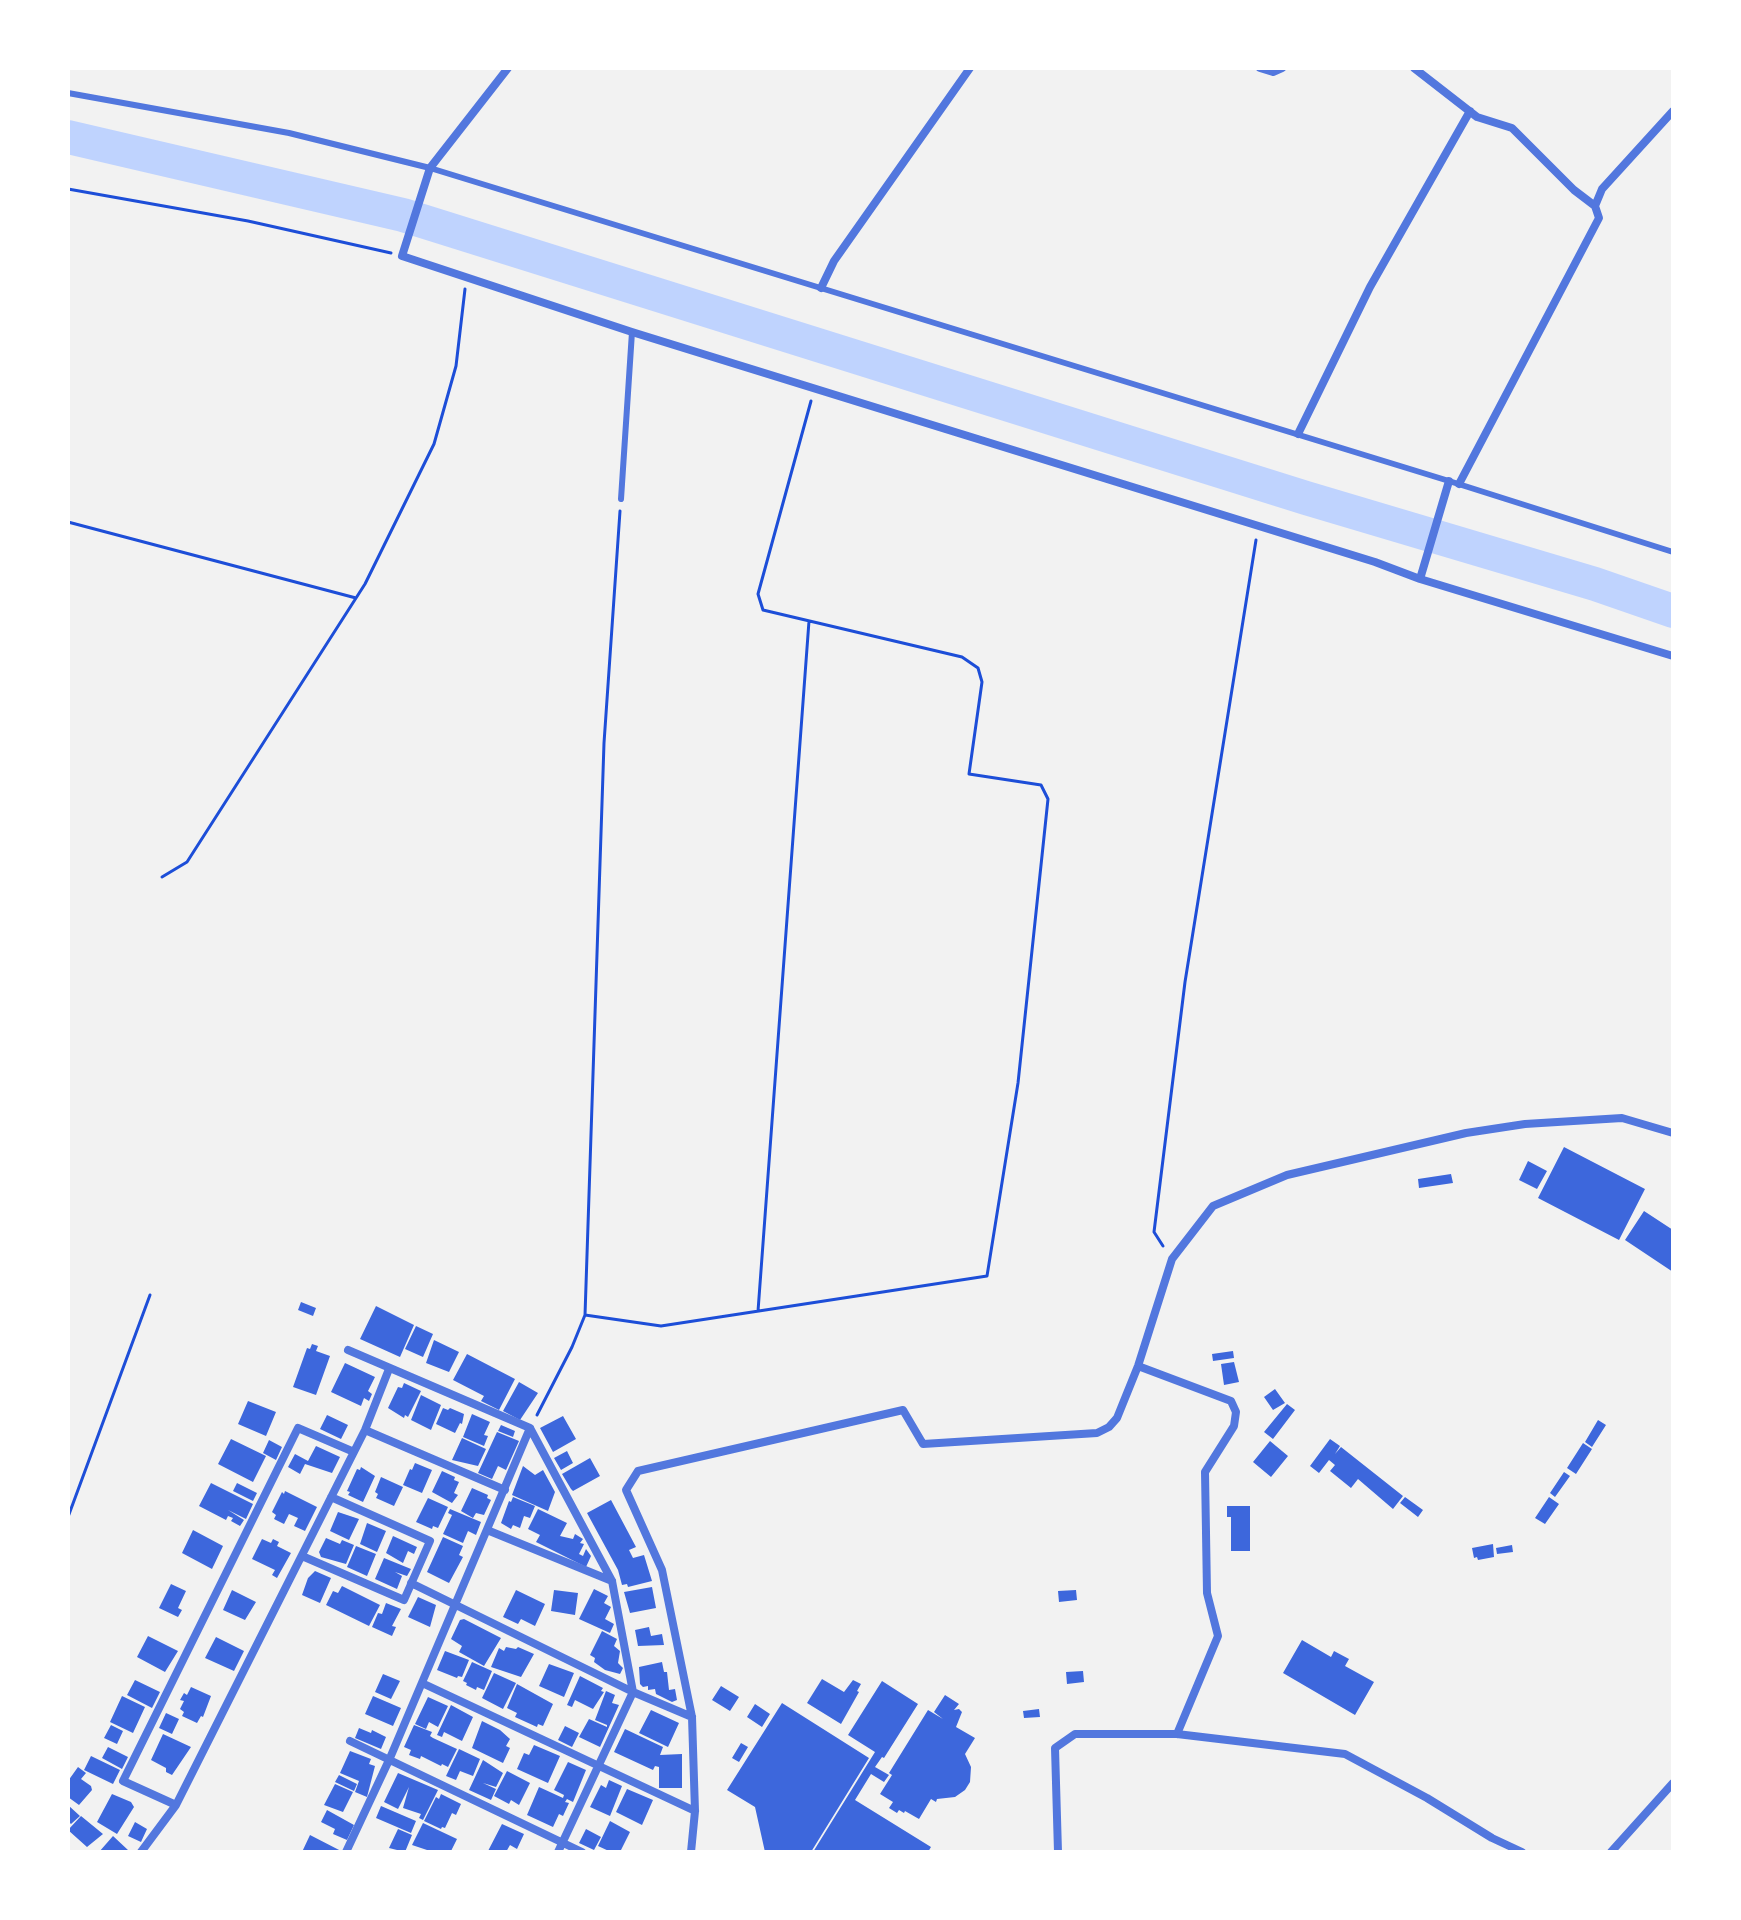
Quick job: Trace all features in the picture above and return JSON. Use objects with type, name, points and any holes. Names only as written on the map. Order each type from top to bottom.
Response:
[{"type":"street","points":[[508,68],[430,168],[402,256],[632,332],[1673,656]]},
{"type":"street","points":[[821,288],[834,261],[970,68]]},
{"type":"street","points":[[1260,68],[1273,72],[1282,68]]},
{"type":"street","points":[[1414,68],[1477,117],[1512,128],[1574,190],[1595,206],[1599,218],[1459,484]]},
{"type":"street","points":[[1298,434],[1370,287],[1470,111]]},
{"type":"street","points":[[1595,206],[1602,189],[1673,111]]},
{"type":"street","points":[[1420,579],[1449,481]]},
{"type":"street","points":[[691,1852],[695,1811],[692,1717],[662,1570],[626,1490],[638,1471],[903,1410],[923,1444],[1097,1433],[1117,1418],[1138,1366],[1172,1259],[1213,1206],[1287,1175],[1466,1133],[1525,1124],[1622,1118],[1673,1133]]},
{"type":"street","points":[[348,1350],[530,1428],[612,1581],[633,1692],[558,1852]]},
{"type":"street","points":[[1138,1366],[1231,1401],[1236,1412],[1234,1426],[1205,1472],[1207,1593],[1218,1636],[1177,1734]]},
{"type":"street","points":[[141,1852],[176,1805],[365,1430],[389,1369]]},
{"type":"street","points":[[176,1805],[123,1781],[298,1428],[354,1452]]},
{"type":"street","points":[[346,1852],[390,1758],[530,1428]]},
{"type":"street","points":[[365,1430],[505,1490]]},
{"type":"street","points":[[302,1556],[404,1600],[430,1541],[331,1497]]},
{"type":"street","points":[[487,1530],[612,1581]]},
{"type":"street","points":[[411,1583],[633,1692],[692,1717]]},
{"type":"street","points":[[422,1683],[695,1811]]},
{"type":"street","points":[[1058,1852],[1055,1748],[1075,1734],[1177,1734],[1345,1754],[1522,1852]]},
{"type":"street","points":[[350,1741],[582,1852]]},
{"type":"street","points":[[1611,1852],[1673,1783]]},
{"type":"lane","points":[[68,93],[289,133],[430,168],[1673,552]]},
{"type":"lane","points":[[621,499],[632,332]]},
{"type":"path","points":[[68,189],[263,224],[402,256]]},
{"type":"path","points":[[162,877],[187,862],[356,598],[434,444],[456,366],[467,278]]},
{"type":"path","points":[[585,1315],[661,1326],[987,1276],[1018,1083],[1048,799],[1041,785],[969,774],[982,682],[978,668],[962,657],[763,610],[758,594],[814,388]]},
{"type":"path","points":[[530,1428],[585,1315],[604,743],[621,499]]},
{"type":"path","points":[[68,522],[356,598]]},
{"type":"path","points":[[1172,1259],[1154,1232],[1185,982],[1258,528]]},
{"type":"path","points":[[758,1311],[809,621]]},
{"type":"path","points":[[68,1517],[150,1295]]},
{"type":"building","points":[[1564,1147],[1645,1189],[1619,1240],[1538,1198]]},
{"type":"building","points":[[1528,1161],[1547,1171],[1537,1189],[1519,1180]]},
{"type":"building","points":[[1451,1174],[1453,1183],[1419,1188],[1418,1179]]},
{"type":"building","points":[[1644,1211],[1673,1230],[1673,1272],[1625,1240]]},
{"type":"building","points":[[301,1302],[316,1308],[313,1316],[298,1310]]},
{"type":"building","points":[[376,1306],[414,1325],[400,1357],[360,1339]]},
{"type":"building","points":[[416,1326],[433,1334],[423,1357],[405,1349]]},
{"type":"building","points":[[434,1340],[459,1352],[449,1372],[426,1363]]},
{"type":"building","points":[[312,1344],[318,1346],[316,1351],[330,1356],[316,1395],[293,1387],[307,1348],[310,1349]]},
{"type":"building","points":[[1233,1351],[1234,1358],[1213,1361],[1212,1354]]},
{"type":"building","points":[[467,1354],[515,1379],[499,1410],[481,1401],[484,1396],[453,1380]]},
{"type":"building","points":[[1234,1362],[1239,1382],[1224,1385],[1221,1364]]},
{"type":"building","points":[[345,1363],[375,1377],[368,1391],[372,1394],[369,1401],[364,1398],[361,1406],[331,1392]]},
{"type":"building","points":[[519,1382],[538,1393],[520,1420],[503,1411]]},
{"type":"building","points":[[404,1383],[421,1391],[408,1417],[405,1415],[404,1418],[388,1408],[398,1387],[402,1388]]},
{"type":"building","points":[[1275,1389],[1285,1403],[1273,1410],[1264,1397]]},
{"type":"building","points":[[421,1395],[441,1405],[431,1430],[411,1420]]},
{"type":"building","points":[[248,1401],[276,1412],[266,1436],[238,1424]]},
{"type":"building","points":[[1287,1404],[1295,1410],[1273,1439],[1264,1432]]},
{"type":"building","points":[[443,1408],[464,1414],[462,1424],[455,1433],[436,1424]]},
{"type":"building","points":[[472,1414],[490,1422],[484,1435],[488,1436],[484,1446],[463,1437]]},
{"type":"building","points":[[327,1415],[348,1425],[341,1439],[320,1429]]},
{"type":"building","points":[[563,1416],[576,1439],[553,1452],[540,1428]]},
{"type":"building","points":[[1598,1420],[1606,1425],[1592,1447],[1585,1442]]},
{"type":"building","points":[[501,1425],[515,1431],[513,1437],[498,1431]]},
{"type":"building","points":[[497,1432],[519,1441],[506,1470],[498,1466],[492,1479],[478,1473]]},
{"type":"building","points":[[462,1438],[486,1449],[478,1466],[452,1460]]},
{"type":"building","points":[[231,1439],[266,1456],[253,1482],[218,1464]]},
{"type":"building","points":[[1330,1439],[1340,1446],[1335,1454],[1341,1447],[1403,1496],[1393,1509],[1358,1479],[1351,1488],[1330,1471],[1335,1465],[1329,1460],[1319,1473],[1310,1466]]},
{"type":"building","points":[[269,1440],[282,1447],[276,1460],[263,1453]]},
{"type":"building","points":[[1270,1441],[1288,1456],[1271,1477],[1253,1462]]},
{"type":"building","points":[[1583,1443],[1592,1449],[1576,1474],[1567,1468]]},
{"type":"building","points":[[316,1446],[340,1457],[332,1473],[305,1464],[300,1474],[288,1467],[295,1454],[308,1461]]},
{"type":"building","points":[[567,1451],[573,1463],[561,1470],[554,1458]]},
{"type":"building","points":[[590,1458],[600,1476],[573,1491],[562,1474]]},
{"type":"building","points":[[415,1463],[432,1470],[422,1493],[403,1485]]},
{"type":"building","points":[[523,1466],[535,1475],[543,1470],[555,1492],[548,1511],[512,1495]]},
{"type":"building","points":[[361,1467],[375,1476],[363,1502],[348,1495],[350,1492],[347,1491],[357,1469]]},
{"type":"building","points":[[442,1471],[459,1482],[454,1493],[458,1495],[452,1503],[432,1492]]},
{"type":"building","points":[[1564,1472],[1570,1476],[1555,1497],[1550,1493]]},
{"type":"building","points":[[381,1477],[403,1487],[394,1506],[376,1498]]},
{"type":"building","points":[[211,1483],[253,1504],[246,1519],[228,1510],[244,1520],[240,1526],[231,1521],[233,1518],[228,1516],[226,1520],[199,1506]]},
{"type":"building","points":[[237,1483],[257,1493],[253,1501],[233,1491]]},
{"type":"building","points":[[472,1488],[488,1495],[487,1498],[491,1500],[484,1515],[476,1513],[473,1518],[461,1511]]},
{"type":"building","points":[[285,1491],[317,1507],[305,1531],[294,1526],[298,1518],[289,1514],[284,1524],[274,1519],[276,1515],[272,1512]]},
{"type":"building","points":[[513,1497],[535,1506],[530,1518],[524,1516],[520,1528],[513,1525],[511,1529],[501,1523]]},
{"type":"building","points":[[1405,1497],[1423,1510],[1418,1517],[1400,1503]]},
{"type":"building","points":[[1549,1497],[1559,1504],[1545,1524],[1535,1518]]},
{"type":"building","points":[[428,1498],[448,1507],[438,1528],[433,1526],[432,1529],[416,1522]]},
{"type":"building","points":[[611,1500],[636,1547],[629,1550],[633,1558],[644,1555],[652,1581],[628,1587],[627,1584],[622,1585],[618,1570],[587,1513]]},
{"type":"building","points":[[1227,1506],[1250,1506],[1250,1551],[1231,1551],[1231,1517],[1227,1517]]},
{"type":"building","points":[[450,1509],[481,1522],[476,1535],[468,1531],[463,1543],[443,1534],[452,1515],[448,1513]]},
{"type":"building","points":[[538,1509],[567,1523],[560,1536],[573,1539],[575,1534],[583,1539],[579,1554],[583,1556],[586,1549],[591,1556],[586,1567],[536,1542],[540,1535],[528,1529]]},
{"type":"building","points":[[338,1512],[359,1519],[349,1540],[330,1531]]},
{"type":"building","points":[[367,1523],[386,1531],[377,1552],[360,1544]]},
{"type":"building","points":[[193,1530],[223,1546],[212,1569],[182,1553]]},
{"type":"building","points":[[393,1536],[417,1547],[414,1554],[408,1551],[403,1563],[386,1553]]},
{"type":"building","points":[[443,1537],[463,1546],[459,1555],[463,1557],[449,1583],[427,1572]]},
{"type":"building","points":[[326,1538],[340,1544],[342,1540],[354,1545],[346,1564],[321,1557],[319,1552]]},
{"type":"building","points":[[262,1539],[271,1543],[273,1539],[279,1542],[277,1546],[291,1553],[277,1578],[272,1575],[275,1570],[252,1559]]},
{"type":"building","points":[[1493,1544],[1494,1557],[1474,1558],[1472,1548]]},
{"type":"building","points":[[1512,1545],[1513,1552],[1497,1554],[1496,1548]]},
{"type":"building","points":[[356,1546],[376,1554],[367,1576],[347,1567]]},
{"type":"building","points":[[384,1558],[411,1569],[407,1576],[395,1572],[402,1576],[397,1589],[375,1579]]},
{"type":"building","points":[[315,1571],[331,1578],[320,1603],[302,1595],[308,1578]]},
{"type":"building","points":[[171,1584],[186,1591],[178,1608],[182,1610],[178,1617],[159,1608]]},
{"type":"building","points":[[342,1586],[380,1605],[369,1626],[326,1605],[333,1591],[338,1593]]},
{"type":"building","points":[[652,1587],[656,1608],[630,1613],[624,1592]]},
{"type":"building","points":[[594,1589],[608,1596],[604,1603],[611,1607],[605,1619],[614,1624],[610,1633],[579,1619]]},
{"type":"building","points":[[232,1590],[256,1602],[245,1620],[223,1610]]},
{"type":"building","points":[[516,1590],[545,1604],[535,1626],[521,1619],[518,1624],[503,1617]]},
{"type":"building","points":[[554,1590],[578,1593],[575,1615],[551,1611]]},
{"type":"building","points":[[1076,1590],[1077,1600],[1059,1602],[1058,1591]]},
{"type":"building","points":[[418,1597],[436,1605],[430,1627],[408,1617]]},
{"type":"building","points":[[386,1603],[401,1609],[392,1626],[396,1627],[392,1636],[372,1627]]},
{"type":"building","points":[[464,1619],[501,1638],[484,1666],[459,1652],[462,1646],[451,1639],[460,1620]]},
{"type":"building","points":[[649,1627],[651,1636],[662,1634],[664,1645],[638,1646],[635,1630]]},
{"type":"building","points":[[602,1631],[617,1639],[614,1646],[620,1651],[618,1663],[623,1668],[620,1674],[605,1670],[590,1655]]},
{"type":"building","points":[[148,1636],[178,1651],[165,1672],[137,1657]]},
{"type":"building","points":[[216,1637],[244,1651],[234,1671],[205,1658]]},
{"type":"building","points":[[1302,1640],[1331,1657],[1334,1651],[1349,1659],[1345,1666],[1374,1682],[1355,1715],[1283,1673]]},
{"type":"building","points":[[506,1647],[518,1647],[534,1654],[521,1677],[491,1667],[499,1648],[504,1651]]},
{"type":"building","points":[[445,1651],[469,1660],[462,1677],[437,1670]]},
{"type":"building","points":[[472,1662],[492,1671],[484,1690],[477,1687],[476,1690],[463,1681]]},
{"type":"building","points":[[662,1662],[664,1672],[667,1672],[669,1690],[675,1689],[677,1700],[672,1702],[656,1694],[655,1689],[648,1690],[648,1686],[640,1684],[639,1667]]},
{"type":"building","points":[[549,1664],[574,1673],[564,1697],[539,1686]]},
{"type":"building","points":[[1083,1671],[1084,1682],[1067,1684],[1066,1672]]},
{"type":"building","points":[[494,1673],[516,1683],[503,1709],[482,1698]]},
{"type":"building","points":[[383,1674],[400,1681],[391,1699],[375,1692]]},
{"type":"building","points":[[580,1676],[603,1688],[601,1691],[604,1692],[593,1709],[575,1700],[572,1707],[567,1705]]},
{"type":"building","points":[[822,1679],[844,1692],[853,1680],[861,1684],[841,1724],[807,1703]]},
{"type":"building","points":[[135,1680],[160,1692],[152,1708],[127,1695]]},
{"type":"building","points":[[882,1681],[918,1704],[875,1767],[889,1775],[884,1782],[871,1774],[855,1800],[931,1847],[928,1852],[813,1852],[875,1752],[848,1735]]},
{"type":"building","points":[[517,1684],[553,1704],[543,1726],[538,1724],[537,1727],[515,1717],[517,1713],[507,1708]]},
{"type":"building","points":[[721,1686],[739,1697],[730,1711],[712,1700]]},
{"type":"building","points":[[191,1687],[211,1696],[203,1717],[197,1723],[182,1716],[184,1712],[180,1709],[184,1701],[180,1700]]},
{"type":"building","points":[[606,1691],[615,1695],[612,1703],[619,1705],[600,1747],[579,1737],[589,1719],[607,1727],[595,1720]]},
{"type":"building","points":[[945,1695],[959,1704],[954,1710],[962,1712],[956,1727],[975,1738],[965,1754],[971,1767],[970,1782],[955,1797],[937,1799],[936,1802],[931,1799],[919,1819],[905,1811],[899,1810],[897,1813],[889,1808],[893,1802],[880,1794],[892,1775],[889,1773],[928,1710],[943,1719],[934,1712]]},
{"type":"building","points":[[122,1696],[145,1707],[133,1733],[110,1722]]},
{"type":"building","points":[[373,1696],[401,1708],[393,1726],[365,1714]]},
{"type":"building","points":[[428,1697],[448,1706],[438,1727],[429,1722],[426,1729],[415,1724]]},
{"type":"building","points":[[782,1703],[869,1758],[811,1852],[765,1852],[755,1807],[727,1790]]},
{"type":"building","points":[[755,1704],[770,1714],[762,1727],[747,1717]]},
{"type":"building","points":[[451,1705],[473,1717],[462,1741],[444,1732],[442,1737],[437,1735]]},
{"type":"building","points":[[1039,1709],[1040,1717],[1024,1718],[1023,1711]]},
{"type":"building","points":[[651,1710],[679,1723],[668,1747],[639,1733]]},
{"type":"building","points":[[166,1713],[179,1719],[172,1734],[159,1728]]},
{"type":"building","points":[[482,1721],[510,1739],[506,1746],[510,1748],[503,1763],[472,1748]]},
{"type":"building","points":[[111,1725],[123,1731],[117,1744],[104,1738]]},
{"type":"building","points":[[414,1725],[432,1732],[430,1736],[457,1749],[448,1767],[421,1756],[420,1759],[409,1755],[411,1750],[404,1747]]},
{"type":"building","points":[[565,1726],[579,1733],[572,1747],[558,1740]]},
{"type":"building","points":[[359,1728],[386,1737],[381,1749],[355,1738]]},
{"type":"building","points":[[625,1729],[663,1747],[660,1755],[682,1754],[682,1788],[659,1788],[659,1767],[655,1766],[653,1770],[614,1752]]},
{"type":"building","points":[[163,1734],[191,1747],[172,1775],[151,1760]]},
{"type":"building","points":[[741,1743],[748,1747],[739,1762],[732,1758]]},
{"type":"building","points":[[534,1745],[560,1756],[548,1783],[517,1769],[524,1753],[529,1755]]},
{"type":"building","points":[[108,1747],[128,1757],[122,1769],[102,1758]]},
{"type":"building","points":[[459,1749],[480,1759],[473,1776],[460,1771],[456,1780],[446,1776]]},
{"type":"building","points":[[350,1751],[371,1759],[369,1764],[375,1766],[367,1797],[355,1792],[359,1781],[340,1773]]},
{"type":"building","points":[[91,1756],[120,1770],[113,1784],[84,1770]]},
{"type":"building","points":[[483,1760],[503,1773],[496,1787],[483,1783],[496,1789],[491,1800],[469,1790]]},
{"type":"building","points":[[568,1762],[586,1770],[573,1802],[567,1799],[565,1802],[569,1803],[563,1816],[559,1814],[553,1827],[527,1815],[539,1787],[563,1798],[564,1795],[554,1790]]},
{"type":"building","points":[[78,1767],[86,1773],[81,1779],[92,1790],[79,1805],[68,1797],[68,1781]]},
{"type":"building","points":[[507,1771],[530,1783],[519,1805],[511,1800],[509,1804],[494,1796]]},
{"type":"building","points":[[398,1773],[438,1790],[423,1820],[419,1818],[421,1814],[403,1808],[409,1787],[398,1809],[384,1802]]},
{"type":"building","points":[[339,1775],[357,1784],[354,1791],[335,1782]]},
{"type":"building","points":[[609,1780],[622,1786],[610,1816],[590,1807],[601,1785],[606,1788]]},
{"type":"building","points":[[335,1784],[353,1792],[343,1812],[324,1805]]},
{"type":"building","points":[[627,1789],[653,1800],[642,1825],[616,1812]]},
{"type":"building","points":[[112,1794],[131,1802],[134,1807],[117,1834],[97,1822]]},
{"type":"building","points":[[441,1794],[461,1804],[456,1815],[452,1813],[445,1828],[441,1829],[424,1821],[436,1797],[439,1799]]},
{"type":"building","points":[[68,1805],[80,1816],[71,1824],[68,1821]]},
{"type":"building","points":[[381,1806],[416,1821],[411,1833],[376,1818]]},
{"type":"building","points":[[327,1810],[354,1825],[347,1840],[333,1834],[335,1829],[321,1822]]},
{"type":"building","points":[[81,1816],[103,1834],[87,1847],[68,1830]]},
{"type":"building","points":[[610,1821],[630,1832],[620,1852],[598,1846]]},
{"type":"building","points":[[135,1822],[147,1829],[141,1842],[128,1836]]},
{"type":"building","points":[[423,1823],[457,1839],[451,1851],[433,1852],[412,1845]]},
{"type":"building","points":[[502,1824],[524,1834],[517,1849],[510,1845],[506,1852],[490,1852],[488,1851]]},
{"type":"building","points":[[398,1829],[412,1835],[405,1852],[389,1848]]},
{"type":"building","points":[[586,1829],[601,1837],[594,1850],[579,1843]]},
{"type":"building","points":[[310,1835],[343,1852],[302,1852]]},
{"type":"building","points":[[113,1836],[128,1850],[99,1852]]},
{"type":"waterway","points":[[68,137],[403,215],[1306,498],[1595,584],[1673,611]]}]
